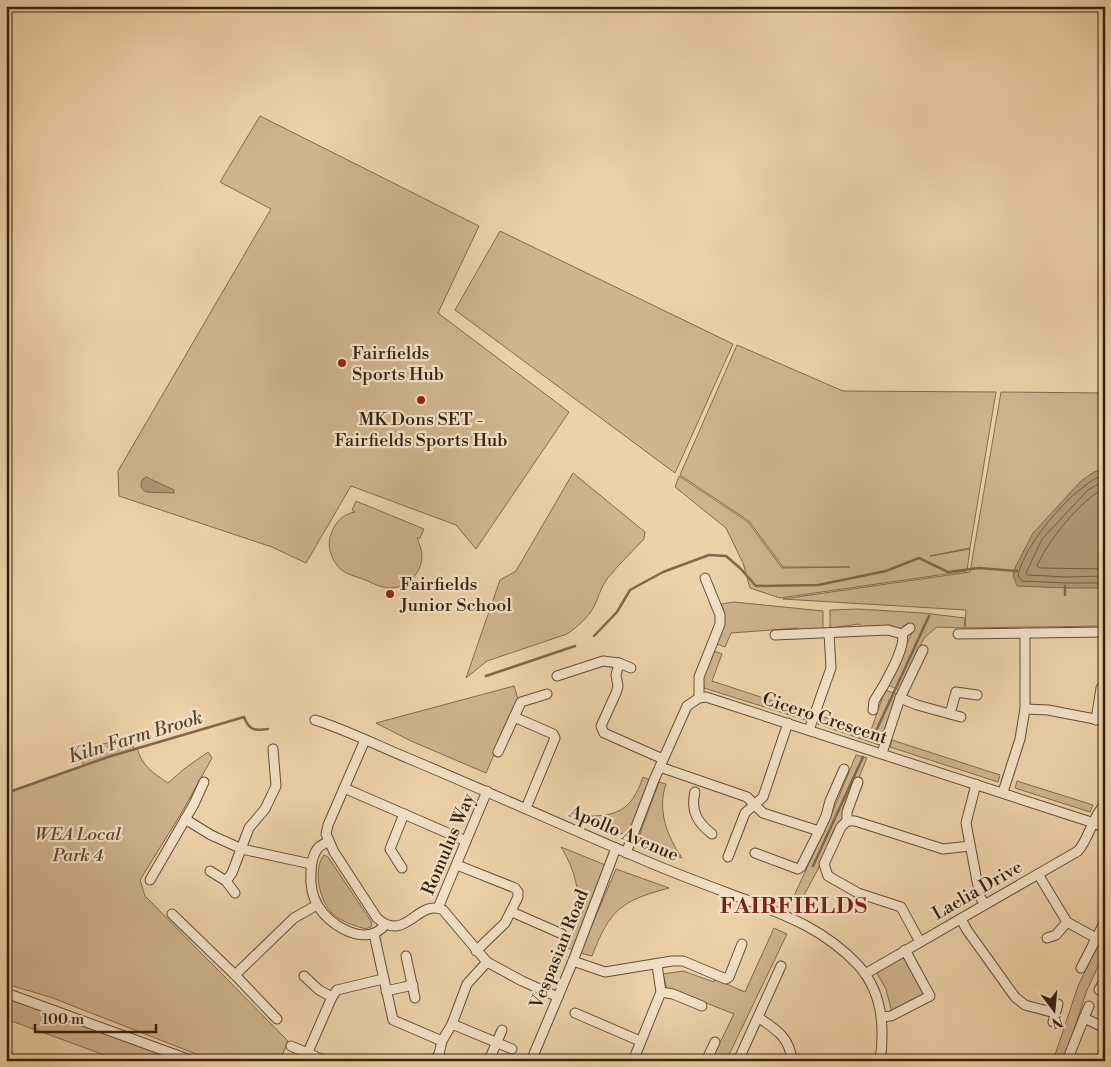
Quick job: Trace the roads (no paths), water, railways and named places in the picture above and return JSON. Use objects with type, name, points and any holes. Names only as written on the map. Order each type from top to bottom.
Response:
[{"type":"street","points":[[626,853],[687,706],[699,698],[699,677],[720,624],[720,615],[705,578]]},
{"type":"street","points":[[902,634],[910,628]]},
{"type":"street","points":[[775,635],[888,630],[902,634]]},
{"type":"street","points":[[958,634],[1105,632]]},
{"type":"street","points":[[809,730],[831,668],[829,633]]},
{"type":"street","points":[[1003,792],[1020,739],[1025,709],[1025,633]]},
{"type":"street","points":[[873,710],[874,701],[900,651],[904,639],[902,634]]},
{"type":"street","points":[[882,753],[900,698],[923,650]]},
{"type":"street","points":[[557,676],[603,661],[619,663],[630,668]]},
{"type":"street","points":[[619,663],[616,674],[618,686],[601,726],[604,733],[662,763],[697,786],[747,797],[762,813],[819,831]]},
{"type":"street","points":[[1025,709],[1048,710],[1100,721],[1100,685]]},
{"type":"street","points":[[950,714],[956,692],[977,695]]},
{"type":"street","points":[[498,752],[520,702],[547,694]]},
{"type":"street","name":"Cicero Crescent","points":[[699,698],[706,697],[882,753],[1003,792],[1105,828]]},
{"type":"street","points":[[900,698],[961,718]]},
{"type":"street","points":[[514,717],[553,734],[555,738],[526,808]]},
{"type":"street","name":"Apollo Avenue","points":[[315,720],[526,808],[626,853],[804,923],[833,942],[865,974],[875,993],[882,1017],[883,1043],[880,1061]]},
{"type":"street","points":[[728,857],[745,813],[763,797],[788,723]]},
{"type":"street","points":[[365,740],[328,825],[326,834],[334,852],[377,918],[385,925],[394,927],[401,926],[426,909],[438,908],[443,910],[487,962],[522,982],[558,996]]},
{"type":"street","points":[[226,881],[232,873],[249,828],[266,809],[276,786],[273,749]]},
{"type":"street","points":[[755,853],[798,869],[801,867],[826,816],[830,801],[844,769]]},
{"type":"street","points":[[150,880],[204,782]]},
{"type":"street","points":[[858,782],[847,812],[847,821],[841,827],[824,864],[828,876],[858,893],[901,907],[920,942]]},
{"type":"street","points":[[976,784],[966,823],[980,897],[985,904]]},
{"type":"street","points":[[697,786],[694,807],[696,819],[701,826],[712,834]]},
{"type":"street","points":[[344,788],[466,842]]},
{"type":"street","name":"Romulus Way","points":[[438,908],[487,792]]},
{"type":"street","name":"Laelia Drive","points":[[865,974],[1078,851],[1085,843],[1100,809],[1105,804]]},
{"type":"street","points":[[402,868],[390,849],[404,814]]},
{"type":"street","points":[[185,819],[211,835],[242,849],[311,864]]},
{"type":"street","points":[[847,821],[855,821],[943,849],[970,846]]},
{"type":"street","points":[[329,841],[318,848],[311,864],[310,884],[317,905],[329,920],[343,929],[359,934],[374,934],[379,932],[385,925]]},
{"type":"street","name":"Vespasian Road","points":[[530,1061],[573,961],[616,848]]},
{"type":"street","points":[[457,865],[515,888],[518,892],[512,912],[505,923],[476,951]]},
{"type":"street","points":[[210,871],[226,881],[235,893]]},
{"type":"street","points":[[1038,874],[1067,922],[1096,938]]},
{"type":"street","points":[[235,976],[294,918],[317,905]]},
{"type":"street","points":[[512,912],[562,934]]},
{"type":"street","points":[[172,914],[277,1019]]},
{"type":"street","points":[[961,919],[1015,997],[1025,1006],[1055,1013]]},
{"type":"street","points":[[1081,968],[1105,921]]},
{"type":"street","points":[[1047,938],[1056,935],[1067,922]]},
{"type":"street","points":[[374,934],[393,1020],[442,1041]]},
{"type":"street","points":[[573,961],[605,972],[672,961],[683,961],[726,979],[730,977],[742,944]]},
{"type":"street","points":[[882,1017],[891,1016],[930,996],[906,950]]},
{"type":"street","points":[[406,956],[416,998]]},
{"type":"street","points":[[434,1061],[439,1054],[442,1041],[452,1024],[468,984],[487,962]]},
{"type":"street","points":[[633,1061],[661,992],[657,964]]},
{"type":"street","points":[[738,1061],[759,1018],[780,966]]},
{"type":"street","points":[[304,976],[319,990],[332,997]]},
{"type":"street","points":[[1100,990],[1105,979]]},
{"type":"street","points":[[308,1052],[332,997],[337,990],[383,980]]},
{"type":"street","points":[[386,991],[413,985]]},
{"type":"street","points":[[661,992],[674,994],[702,1006]]},
{"type":"street","points":[[6,993],[193,1061]]},
{"type":"street","points":[[1067,1061],[1089,1006]]},
{"type":"street","points":[[575,1013],[640,1041]]},
{"type":"street","points":[[759,1018],[776,1029],[786,1039],[792,1061]]},
{"type":"street","points":[[1084,1018],[1105,1028]]},
{"type":"street","points":[[452,1024],[512,1049]]},
{"type":"street","points":[[490,1058],[502,1030]]},
{"type":"street","points":[[706,1061],[714,1042]]},
{"type":"street","points":[[291,1046],[326,1061]]},
{"type":"water","points":[[1105,468],[1105,588],[1017,586],[1013,575],[1015,568],[1033,533],[1081,481],[1094,472]]},
{"type":"water","points":[[146,477],[174,490],[174,493],[146,492],[141,486],[142,480]]},
{"type":"waterway","name":"Kiln Farm Brook","points":[[594,636],[617,612],[630,590],[663,572],[709,555],[726,556],[756,586],[818,585],[886,571],[919,558],[948,572],[979,568],[1017,571]]},
{"type":"waterway","points":[[1065,586],[1065,595]]},
{"type":"waterway","points":[[876,731],[929,616]]},
{"type":"waterway","name":"Kiln Farm Brook","points":[[486,676],[575,646]]},
{"type":"waterway","name":"Kiln Farm Brook","points":[[6,793],[108,757],[244,717],[248,725],[253,729],[268,729]]},
{"type":"waterway","points":[[813,866],[863,757]]},
{"type":"place","name":"Fairfields Sports Hub","points":[[342,363]]},
{"type":"place","name":"MK Dons SET - Fairfields Sports Hub","points":[[421,400]]},
{"type":"place","name":"Fairfields Junior School","points":[[390,594]]},
{"type":"district","name":"FAIRFIELDS","points":[[794,905]]},
{"type":"park label","name":"WEA Local Park 4","points":[[78,844]]}]
